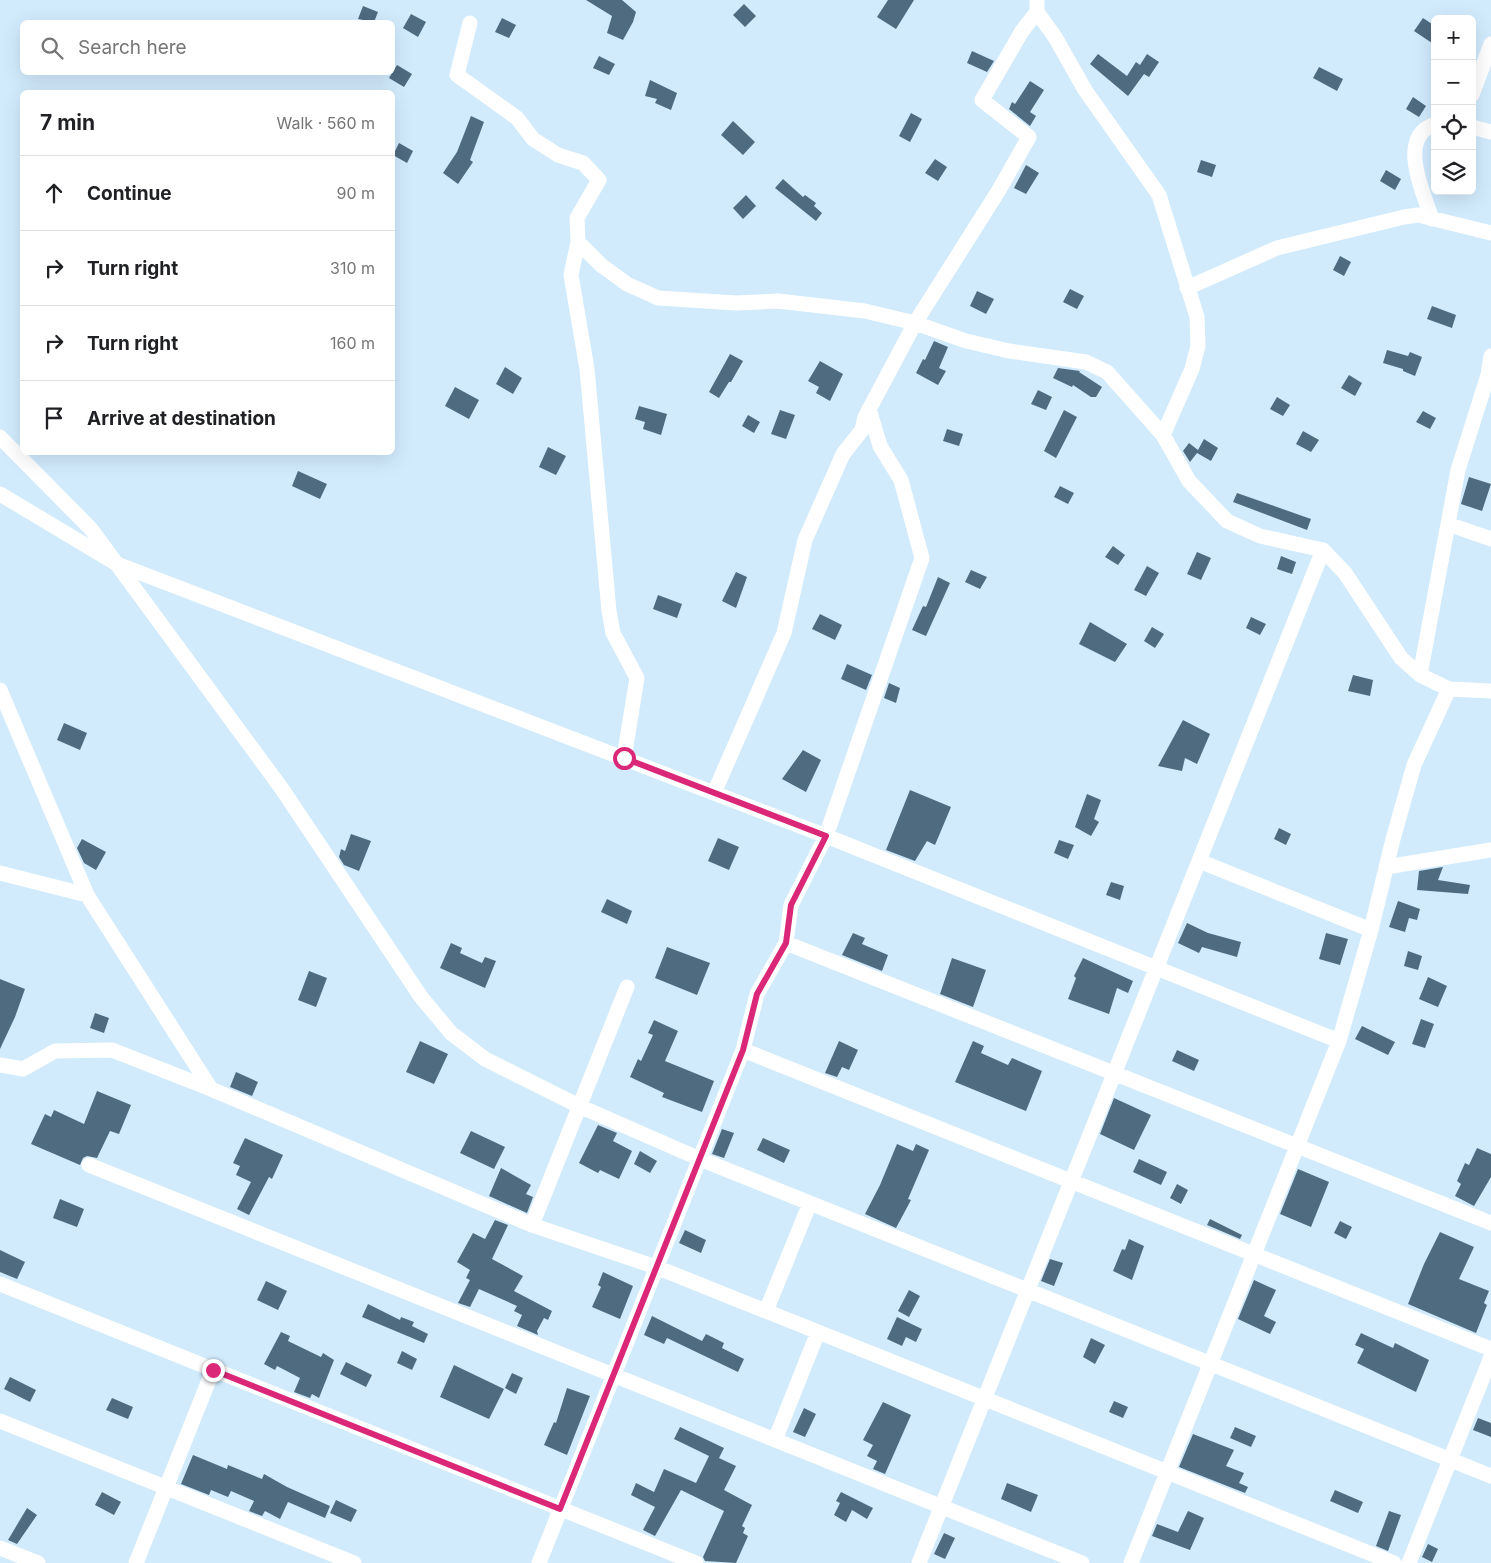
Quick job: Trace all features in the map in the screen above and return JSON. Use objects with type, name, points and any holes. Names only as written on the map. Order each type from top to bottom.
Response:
[{"type":"street","points":[[714,793],[784,633],[805,540],[843,454],[862,430],[869,409],[915,323],[999,190],[1029,137],[982,100],[1037,6],[1085,90],[1159,195],[1197,317],[1198,346],[1192,369],[1164,435]]},
{"type":"street","points":[[470,22],[458,75],[517,118],[533,139],[558,155],[583,163],[599,180],[577,218],[578,242],[571,275],[587,369],[609,611],[613,633],[636,678],[624,758]]},
{"type":"street","points":[[1476,84],[1491,44]]},
{"type":"street","points":[[1431,127],[1423,133],[1415,146],[1413,160],[1432,218]]},
{"type":"street","points":[[1476,128],[1491,132]]},
{"type":"street","points":[[1187,288],[1277,248],[1404,217],[1418,215],[1491,233]]},
{"type":"street","points":[[578,242],[601,265],[627,284],[658,298],[736,303],[778,301],[826,305],[865,311],[915,323],[966,341],[1009,351],[1086,362],[1107,372],[1164,435],[1189,481],[1227,521],[1260,536],[1322,550],[1345,573],[1401,658],[1420,675],[1449,689],[1491,691]]},
{"type":"street","points":[[1420,675],[1458,470],[1488,375],[1491,356]]},
{"type":"street","points":[[539,1563],[743,1050],[757,994],[786,943],[791,905],[826,836],[922,558],[901,480],[880,446],[869,409]]},
{"type":"street","points":[[0,437],[73,509],[117,564],[282,789],[421,997],[451,1033],[485,1058],[579,1106],[700,1159],[1491,1476]]},
{"type":"street","points":[[0,494],[117,564],[826,836],[1339,1041]]},
{"type":"street","points":[[1448,524],[1491,540]]},
{"type":"street","points":[[919,1563],[1322,550]]},
{"type":"street","points":[[1131,1563],[1339,1041],[1371,930],[1414,765],[1449,689]]},
{"type":"street","points":[[0,690],[87,895],[211,1089]]},
{"type":"street","points":[[1386,868],[1491,850]]},
{"type":"street","points":[[1199,861],[1371,930]]},
{"type":"street","points":[[0,874],[87,895]]},
{"type":"street","points":[[786,943],[1491,1222]]},
{"type":"street","points":[[532,1225],[627,987]]},
{"type":"street","points":[[0,1065],[23,1069],[55,1051],[112,1050],[211,1089],[532,1225],[656,1267],[1394,1563]]},
{"type":"street","points":[[743,1050],[1491,1349]]},
{"type":"street","points":[[89,1165],[1082,1563]]},
{"type":"street","points":[[766,1311],[810,1203]]},
{"type":"street","points":[[0,1284],[696,1563]]},
{"type":"street","points":[[775,1440],[818,1332]]},
{"type":"street","points":[[1409,1563],[1491,1357]]},
{"type":"street","points":[[136,1563],[213,1370]]},
{"type":"street","points":[[2,1426],[166,1488],[354,1563]]},
{"type":"street","points":[[0,1548],[38,1563]]},
{"type":"building","points":[[586,0],[622,0],[636,12],[623,40],[607,33],[612,16]]},
{"type":"building","points":[[888,0],[914,0],[896,29],[877,17]]},
{"type":"building","points":[[744,4],[756,16],[745,27],[733,15]]},
{"type":"building","points":[[363,6],[378,12],[375,20],[358,19]]},
{"type":"building","points":[[411,14],[426,22],[418,37],[403,28]]},
{"type":"building","points":[[502,18],[516,25],[509,38],[495,32]]},
{"type":"building","points":[[1423,18],[1431,23],[1431,42],[1414,31]]},
{"type":"building","points":[[972,51],[994,61],[987,72],[967,63]]},
{"type":"building","points":[[1098,54],[1127,76],[1136,62],[1140,65],[1147,54],[1159,62],[1149,77],[1144,74],[1128,96],[1090,64]]},
{"type":"building","points":[[599,56],[615,64],[609,75],[593,68]]},
{"type":"building","points":[[397,65],[412,74],[404,87],[389,78],[391,75],[395,75]]},
{"type":"building","points":[[1319,67],[1343,79],[1337,91],[1313,78]]},
{"type":"building","points":[[650,80],[677,93],[671,110],[655,103],[657,99],[645,96]]},
{"type":"building","points":[[1030,81],[1044,90],[1030,112],[1036,116],[1030,126],[1009,109],[1012,102],[1015,104]]},
{"type":"building","points":[[1413,97],[1426,106],[1419,117],[1406,109]]},
{"type":"building","points":[[911,113],[922,119],[910,142],[899,136]]},
{"type":"building","points":[[471,116],[484,122],[470,160],[473,162],[458,184],[443,173],[457,152]]},
{"type":"building","points":[[733,121],[755,142],[743,155],[721,135]]},
{"type":"building","points":[[399,143],[413,151],[407,163],[395,156]]},
{"type":"building","points":[[935,159],[947,167],[938,181],[925,173]]},
{"type":"building","points":[[1201,160],[1216,165],[1212,177],[1197,172]]},
{"type":"building","points":[[1026,165],[1039,173],[1026,194],[1014,188]]},
{"type":"building","points":[[1386,170],[1401,179],[1395,190],[1380,181]]},
{"type":"building","points":[[783,179],[803,197],[805,195],[816,203],[814,206],[822,213],[816,221],[775,188]]},
{"type":"building","points":[[746,195],[756,206],[743,219],[733,208]]},
{"type":"building","points":[[1340,256],[1351,262],[1344,276],[1333,270]]},
{"type":"building","points":[[1070,289],[1084,296],[1077,309],[1063,302]]},
{"type":"building","points":[[977,291],[994,299],[986,314],[970,306]]},
{"type":"building","points":[[1432,306],[1456,315],[1452,328],[1427,319]]},
{"type":"building","points":[[934,341],[948,347],[939,368],[946,371],[938,385],[916,373]]},
{"type":"building","points":[[1387,350],[1408,356],[1410,352],[1422,357],[1415,376],[1403,371],[1403,369],[1383,363]]},
{"type":"building","points":[[730,354],[743,361],[719,398],[709,392]]},
{"type":"building","points":[[820,361],[843,374],[830,401],[816,393],[819,387],[808,381]]},
{"type":"building","points":[[505,367],[522,378],[513,394],[496,384]]},
{"type":"building","points":[[1058,368],[1080,371],[1102,387],[1096,397],[1091,397],[1073,385],[1072,387],[1053,378]]},
{"type":"building","points":[[1349,375],[1362,383],[1355,396],[1341,388]]},
{"type":"building","points":[[455,387],[479,400],[469,419],[445,406]]},
{"type":"building","points":[[1038,390],[1052,397],[1046,410],[1031,404]]},
{"type":"building","points":[[1277,397],[1290,405],[1283,416],[1270,409]]},
{"type":"building","points":[[639,406],[667,414],[661,435],[643,429],[645,422],[635,419]]},
{"type":"building","points":[[780,410],[795,415],[786,439],[771,434]]},
{"type":"building","points":[[1064,410],[1077,417],[1056,458],[1044,451]]},
{"type":"building","points":[[1423,411],[1436,418],[1430,429],[1416,422]]},
{"type":"building","points":[[748,415],[760,422],[754,433],[742,426]]},
{"type":"building","points":[[947,429],[963,434],[959,446],[943,441]]},
{"type":"building","points":[[1303,431],[1319,440],[1311,452],[1296,444]]},
{"type":"building","points":[[1204,439],[1218,448],[1211,461],[1197,453],[1190,462],[1183,451],[1189,443],[1198,450]]},
{"type":"building","points":[[548,447],[566,456],[556,475],[539,467]]},
{"type":"building","points":[[298,471],[327,484],[320,499],[292,486]]},
{"type":"building","points":[[1469,477],[1491,484],[1482,511],[1461,504]]},
{"type":"building","points":[[1060,486],[1074,493],[1068,504],[1054,497]]},
{"type":"building","points":[[1237,493],[1311,519],[1307,530],[1233,502]]},
{"type":"building","points":[[1113,546],[1125,555],[1118,565],[1105,557]]},
{"type":"building","points":[[1197,552],[1211,558],[1201,580],[1187,574]]},
{"type":"building","points":[[1281,556],[1296,562],[1292,574],[1277,569]]},
{"type":"building","points":[[1147,566],[1159,573],[1146,596],[1134,590]]},
{"type":"building","points":[[971,570],[987,577],[980,589],[965,582]]},
{"type":"building","points":[[736,572],[747,577],[736,608],[722,601]]},
{"type":"building","points":[[938,577],[950,583],[926,636],[912,630],[923,606],[926,607]]},
{"type":"building","points":[[658,595],[682,604],[677,618],[653,609]]},
{"type":"building","points":[[820,614],[842,625],[835,640],[812,629]]},
{"type":"building","points":[[1251,617],[1266,624],[1260,635],[1246,628]]},
{"type":"building","points":[[1090,622],[1127,644],[1115,662],[1079,644]]},
{"type":"building","points":[[1152,627],[1164,634],[1155,648],[1144,641]]},
{"type":"building","points":[[847,664],[872,675],[866,690],[841,679]]},
{"type":"building","points":[[1353,675],[1373,680],[1370,696],[1348,691]]},
{"type":"building","points":[[889,683],[900,688],[896,703],[884,698]]},
{"type":"building","points":[[1183,720],[1210,734],[1197,764],[1185,758],[1182,771],[1158,766]]},
{"type":"building","points":[[64,723],[87,733],[80,750],[57,740]]},
{"type":"building","points":[[803,750],[821,760],[806,792],[782,779]]},
{"type":"building","points":[[910,790],[951,807],[935,845],[927,841],[915,861],[886,850]]},
{"type":"building","points":[[1087,794],[1101,800],[1094,819],[1099,822],[1091,836],[1075,827]]},
{"type":"building","points":[[1279,828],[1291,834],[1286,845],[1274,839]]},
{"type":"building","points":[[351,834],[371,841],[359,871],[344,865],[339,857],[341,849],[345,851]]},
{"type":"building","points":[[718,838],[739,847],[729,870],[708,861]]},
{"type":"building","points":[[82,839],[106,852],[96,870],[84,863],[77,848]]},
{"type":"building","points":[[1059,840],[1074,845],[1068,859],[1054,853]]},
{"type":"building","points":[[1443,867],[1438,880],[1470,885],[1468,894],[1417,890],[1419,871]]},
{"type":"building","points":[[1111,882],[1124,886],[1120,900],[1106,895]]},
{"type":"building","points":[[607,899],[632,911],[627,924],[601,912]]},
{"type":"building","points":[[1398,901],[1420,909],[1417,920],[1409,918],[1405,932],[1389,927]]},
{"type":"building","points":[[1187,923],[1208,933],[1241,942],[1237,957],[1202,947],[1199,953],[1178,943]]},
{"type":"building","points":[[853,933],[865,938],[862,944],[888,955],[882,971],[842,955]]},
{"type":"building","points":[[1326,933],[1348,939],[1340,965],[1319,959]]},
{"type":"building","points":[[451,943],[462,948],[460,953],[482,963],[485,957],[496,961],[485,988],[440,968]]},
{"type":"building","points":[[667,947],[710,963],[697,995],[655,978]]},
{"type":"building","points":[[1408,951],[1422,956],[1418,970],[1404,966]]},
{"type":"building","points":[[952,958],[986,970],[973,1007],[940,994]]},
{"type":"building","points":[[1083,958],[1133,981],[1128,993],[1117,988],[1109,1014],[1068,999],[1076,978],[1074,976]]},
{"type":"building","points":[[309,971],[327,978],[316,1007],[298,1000]]},
{"type":"building","points":[[1428,977],[1447,986],[1438,1007],[1419,999]]},
{"type":"building","points":[[0,979],[25,989],[15,1017],[0,1049]]},
{"type":"building","points":[[95,1013],[109,1018],[104,1033],[90,1028]]},
{"type":"building","points":[[1421,1019],[1434,1024],[1425,1048],[1412,1044]]},
{"type":"building","points":[[654,1020],[678,1031],[665,1061],[714,1081],[702,1112],[662,1097],[664,1093],[630,1077],[638,1059],[641,1061],[653,1035],[648,1033]]},
{"type":"building","points":[[1362,1026],[1395,1042],[1388,1055],[1355,1039]]},
{"type":"building","points":[[420,1041],[448,1054],[434,1084],[406,1072]]},
{"type":"building","points":[[839,1041],[858,1050],[849,1070],[842,1067],[837,1077],[825,1073]]},
{"type":"building","points":[[973,1041],[984,1046],[981,1053],[1008,1065],[1012,1058],[1042,1071],[1026,1111],[955,1082]]},
{"type":"building","points":[[1177,1050],[1199,1060],[1194,1071],[1172,1061]]},
{"type":"building","points":[[236,1072],[258,1082],[252,1096],[230,1087]]},
{"type":"building","points":[[97,1091],[131,1105],[119,1134],[110,1131],[97,1158],[87,1156],[83,1158],[80,1165],[31,1144],[45,1114],[51,1117],[54,1110],[84,1124]]},
{"type":"building","points":[[1114,1098],[1151,1115],[1134,1150],[1100,1134]]},
{"type":"building","points":[[598,1125],[617,1133],[613,1141],[632,1151],[619,1179],[600,1170],[598,1173],[579,1163]]},
{"type":"building","points":[[722,1129],[734,1133],[724,1158],[712,1154]]},
{"type":"building","points":[[471,1131],[505,1147],[494,1169],[460,1153]]},
{"type":"building","points":[[245,1138],[283,1155],[272,1179],[269,1177],[249,1215],[237,1209],[251,1182],[236,1175],[240,1166],[233,1163]]},
{"type":"building","points":[[763,1138],[790,1150],[784,1163],[757,1150]]},
{"type":"building","points":[[897,1144],[913,1151],[916,1144],[929,1150],[908,1199],[911,1200],[896,1228],[865,1214],[880,1185]]},
{"type":"building","points":[[1477,1148],[1491,1154],[1491,1177],[1474,1206],[1455,1196],[1461,1184],[1457,1181],[1465,1163],[1469,1165]]},
{"type":"building","points":[[640,1151],[657,1161],[650,1173],[634,1164]]},
{"type":"building","points":[[1139,1159],[1167,1172],[1161,1185],[1133,1172]]},
{"type":"building","points":[[501,1168],[531,1185],[526,1194],[533,1197],[527,1213],[489,1196]]},
{"type":"building","points":[[1298,1169],[1329,1182],[1311,1227],[1280,1214]]},
{"type":"building","points":[[1177,1184],[1188,1190],[1181,1204],[1170,1198]]},
{"type":"building","points":[[60,1199],[84,1209],[77,1227],[53,1218]]},
{"type":"building","points":[[1210,1219],[1242,1235],[1240,1239],[1207,1225]]},
{"type":"building","points":[[495,1220],[508,1225],[492,1259],[523,1276],[514,1291],[552,1311],[548,1320],[544,1318],[537,1331],[538,1335],[517,1326],[522,1315],[514,1311],[517,1306],[479,1289],[470,1307],[458,1303],[470,1280],[466,1278],[470,1270],[457,1262],[473,1233],[485,1239]]},
{"type":"building","points":[[1340,1221],[1352,1227],[1346,1239],[1334,1233]]},
{"type":"building","points":[[685,1230],[706,1240],[701,1253],[679,1243]]},
{"type":"building","points":[[1440,1232],[1474,1247],[1459,1279],[1489,1291],[1484,1303],[1487,1305],[1476,1333],[1408,1304],[1424,1264]]},
{"type":"building","points":[[1129,1239],[1144,1246],[1132,1280],[1113,1271],[1122,1249],[1125,1250]]},
{"type":"building","points":[[0,1250],[25,1262],[17,1279],[0,1272]]},
{"type":"building","points":[[1050,1259],[1063,1263],[1054,1286],[1041,1281]]},
{"type":"building","points":[[603,1272],[633,1286],[620,1319],[592,1307],[601,1287],[598,1285]]},
{"type":"building","points":[[1254,1280],[1276,1290],[1264,1316],[1276,1322],[1270,1334],[1238,1319]]},
{"type":"building","points":[[266,1281],[287,1291],[278,1310],[257,1300]]},
{"type":"building","points":[[909,1290],[920,1296],[909,1317],[898,1311]]},
{"type":"building","points":[[368,1304],[400,1320],[401,1317],[414,1322],[412,1326],[428,1334],[424,1343],[362,1317]]},
{"type":"building","points":[[652,1316],[702,1341],[706,1334],[724,1343],[722,1348],[744,1359],[738,1372],[667,1338],[664,1344],[644,1335]]},
{"type":"building","points":[[897,1317],[922,1329],[916,1342],[906,1337],[902,1346],[887,1339]]},
{"type":"building","points":[[281,1332],[290,1336],[288,1341],[321,1357],[323,1353],[334,1360],[319,1398],[312,1394],[310,1398],[294,1392],[300,1378],[277,1366],[275,1370],[264,1364]]},
{"type":"building","points":[[1361,1333],[1393,1348],[1395,1343],[1429,1360],[1416,1392],[1357,1363],[1364,1349],[1355,1345]]},
{"type":"building","points":[[1091,1338],[1105,1345],[1095,1364],[1083,1357]]},
{"type":"building","points":[[402,1351],[417,1359],[412,1370],[397,1363]]},
{"type":"building","points":[[346,1362],[372,1375],[366,1387],[340,1374]]},
{"type":"building","points":[[454,1365],[504,1389],[489,1419],[440,1397]]},
{"type":"building","points":[[512,1373],[523,1378],[516,1394],[505,1388]]},
{"type":"building","points":[[10,1377],[36,1390],[30,1402],[4,1389]]},
{"type":"building","points":[[567,1388],[590,1396],[567,1455],[544,1445],[554,1422],[556,1423]]},
{"type":"building","points":[[112,1398],[133,1407],[128,1419],[106,1410]]},
{"type":"building","points":[[1114,1401],[1128,1407],[1123,1418],[1109,1412]]},
{"type":"building","points":[[883,1402],[911,1415],[885,1474],[873,1469],[877,1461],[867,1456],[873,1445],[863,1440]]},
{"type":"building","points":[[804,1408],[816,1414],[805,1437],[793,1432]]},
{"type":"building","points":[[1478,1418],[1491,1423],[1491,1437],[1473,1430]]},
{"type":"building","points":[[680,1427],[724,1448],[719,1458],[736,1466],[724,1490],[752,1505],[742,1526],[745,1528],[743,1533],[748,1536],[736,1563],[705,1561],[703,1557],[724,1511],[681,1490],[655,1536],[643,1530],[655,1507],[631,1495],[636,1483],[654,1492],[664,1469],[696,1483],[709,1456],[674,1439]]},
{"type":"building","points":[[1235,1427],[1256,1436],[1251,1447],[1230,1438]]},
{"type":"building","points":[[1193,1434],[1234,1450],[1226,1466],[1244,1473],[1239,1483],[1248,1487],[1245,1493],[1179,1467]]},
{"type":"building","points":[[193,1455],[227,1469],[228,1465],[262,1479],[264,1474],[287,1487],[330,1506],[325,1518],[288,1502],[280,1519],[265,1511],[262,1516],[249,1511],[254,1501],[231,1491],[228,1497],[211,1490],[209,1495],[181,1484]]},
{"type":"building","points":[[1007,1483],[1038,1495],[1031,1512],[1001,1499]]},
{"type":"building","points":[[1335,1490],[1363,1502],[1358,1513],[1330,1501]]},
{"type":"building","points":[[102,1492],[121,1502],[114,1515],[95,1505]]},
{"type":"building","points":[[841,1492],[873,1508],[867,1519],[852,1510],[846,1522],[834,1515],[840,1503],[836,1501]]},
{"type":"building","points":[[336,1500],[357,1510],[351,1522],[330,1513]]},
{"type":"building","points":[[27,1508],[37,1515],[17,1544],[8,1540]]},
{"type":"building","points":[[1188,1511],[1204,1518],[1190,1550],[1152,1536],[1157,1524],[1178,1532]]},
{"type":"building","points":[[1389,1511],[1401,1515],[1388,1551],[1376,1546]]},
{"type":"building","points":[[944,1533],[955,1538],[945,1559],[934,1554]]},
{"type":"building","points":[[1428,1544],[1438,1549],[1432,1562],[1422,1557]]},
{"type":"route","points":[[213,1370],[560,1509],[743,1050],[757,994],[786,943],[791,905],[826,836],[624,758]]}]
